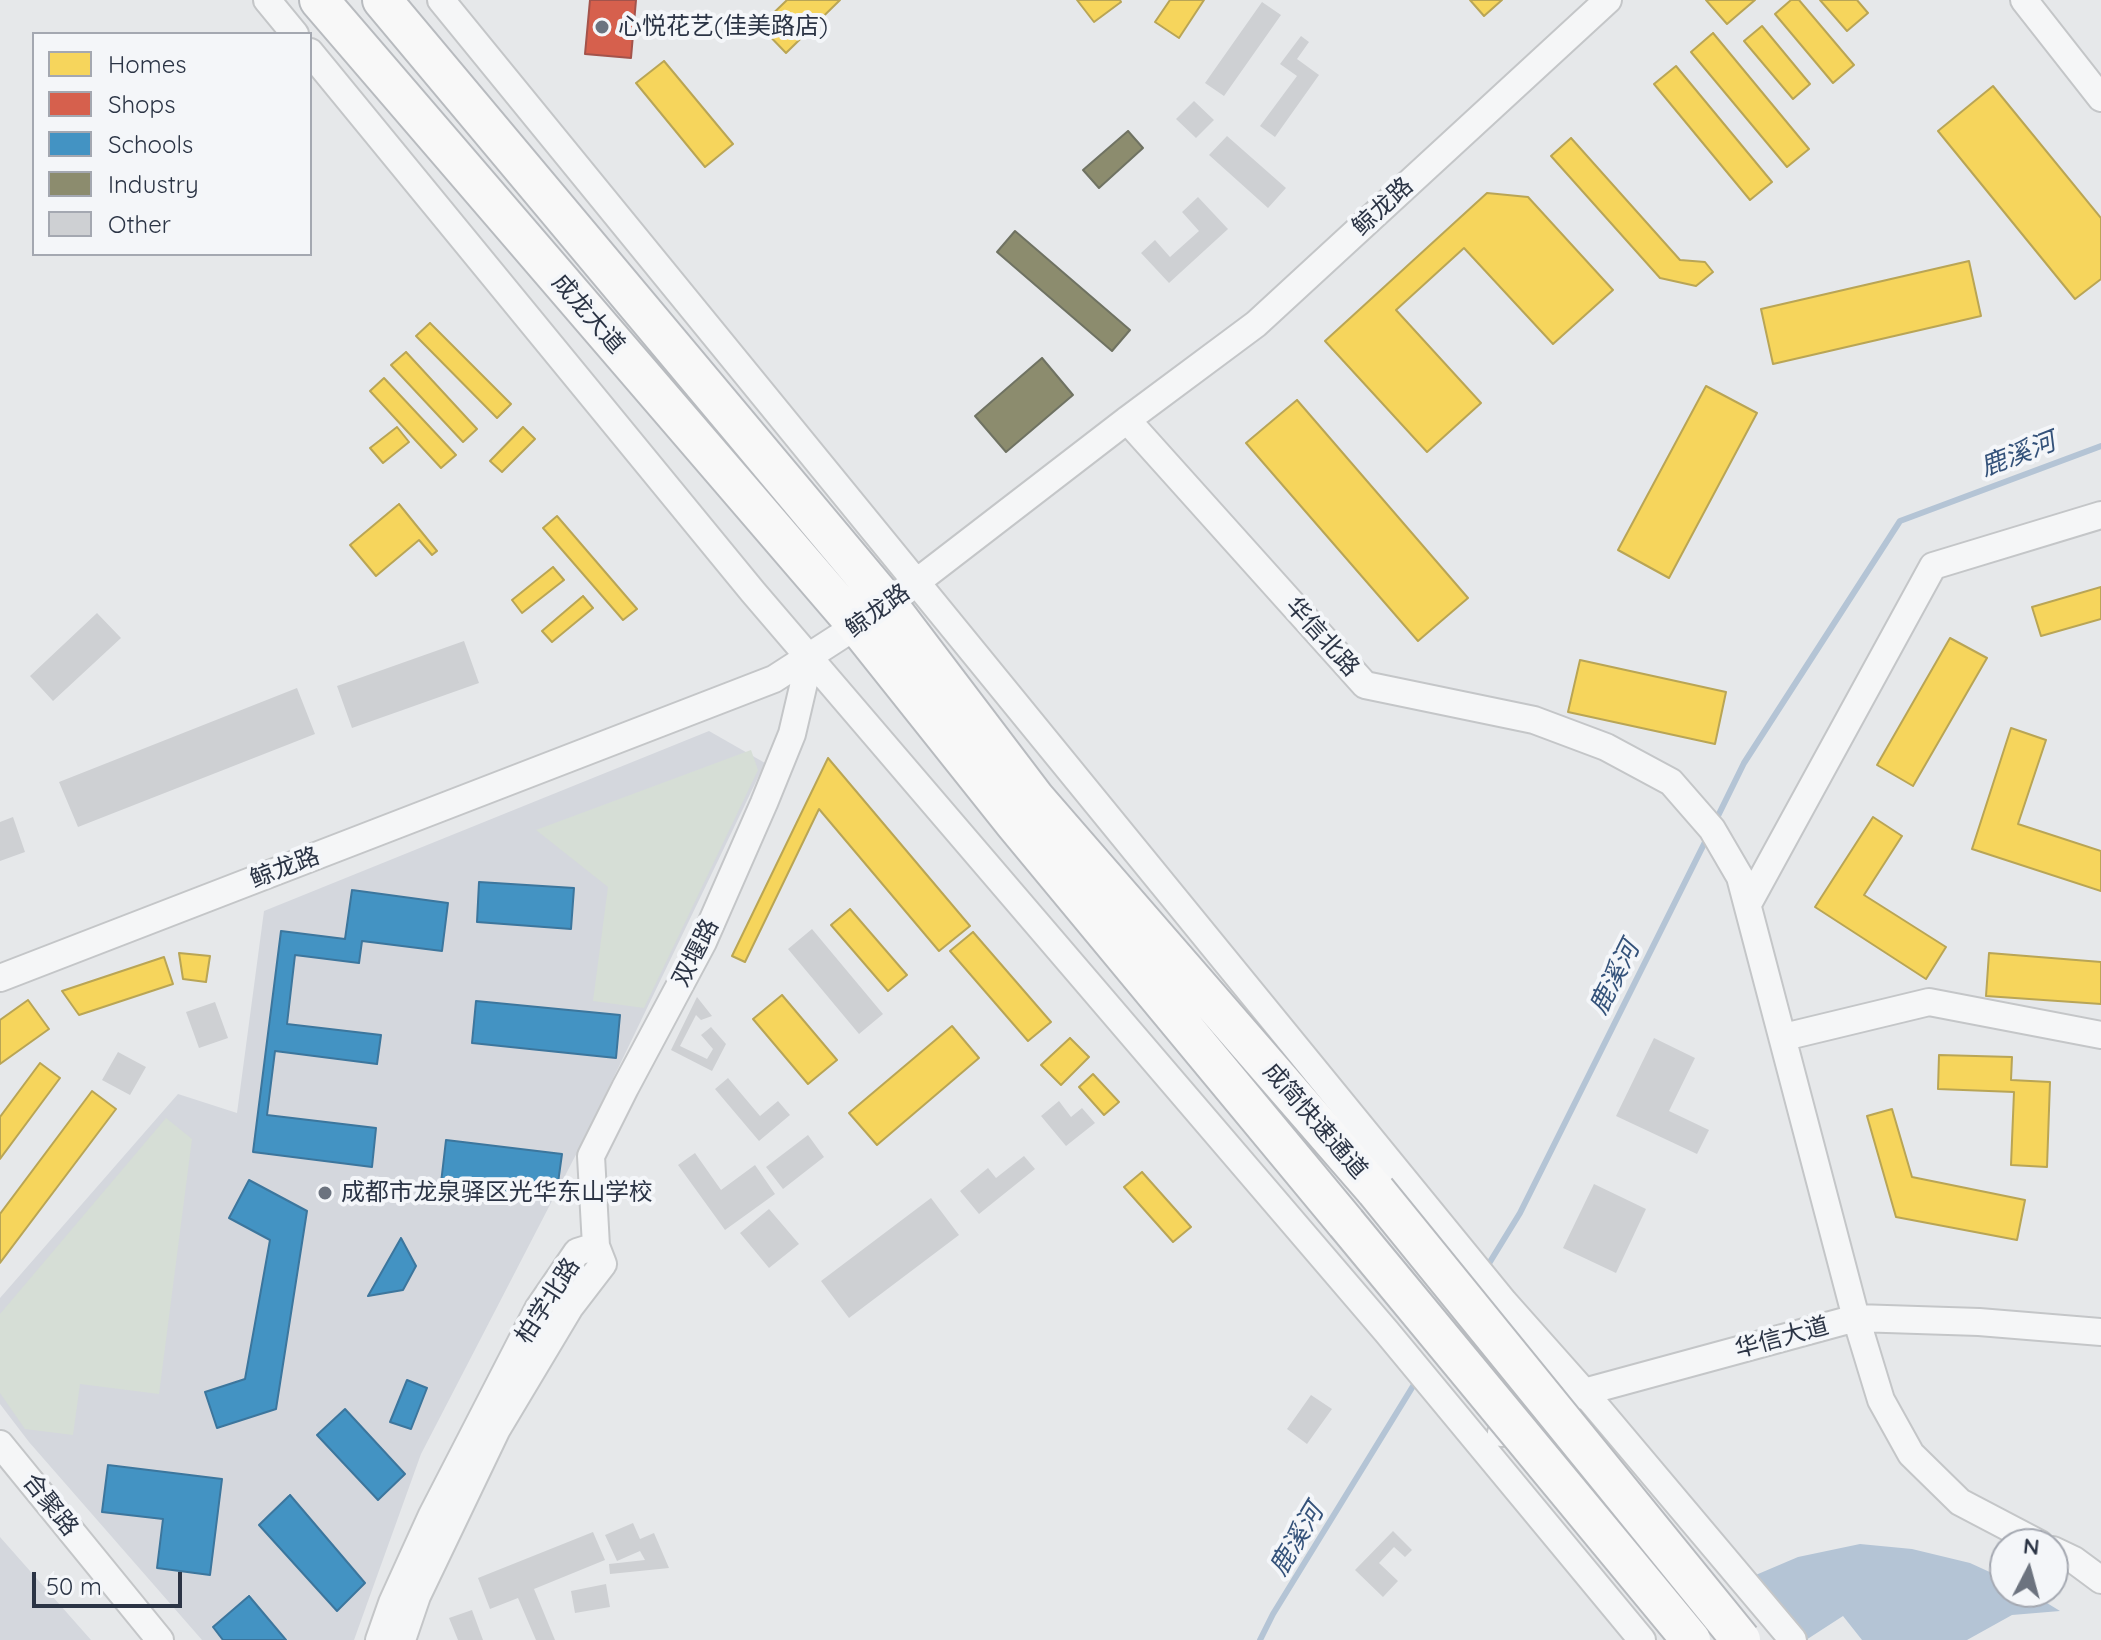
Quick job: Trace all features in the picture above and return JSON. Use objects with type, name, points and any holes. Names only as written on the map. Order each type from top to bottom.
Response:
[{"type":"highway","name":"成龙大道","points":[[319,0],[858,627]]},
{"type":"highway","name":"成龙大道","points":[[382,0],[887,603]]},
{"type":"highway","name":"成简快速通道","points":[[887,603],[1035,798],[1376,1191],[1741,1640]]},
{"type":"highway","name":"成简快速通道","points":[[858,627],[1015,824],[1691,1640]]},
{"type":"street","points":[[267,0],[293,32]]},
{"type":"street","points":[[441,0],[1504,1302],[1793,1640]]},
{"type":"street","name":"鲸龙路","points":[[0,978],[774,679],[858,627],[1256,324],[1608,0]]},
{"type":"street","points":[[2024,0],[2101,98]]},
{"type":"street","points":[[312,54],[753,592],[1386,1331],[1642,1640]]},
{"type":"street","name":"华信北路","points":[[1127,420],[1365,685],[1534,720],[1606,747],[1671,782],[1712,829],[1740,877],[1748,904]]},
{"type":"street","points":[[2010,1528],[1960,1502],[1911,1454],[1881,1400],[1856,1318],[1748,904],[1933,566],[2101,515]]},
{"type":"street","name":"双堰路","points":[[596,1246],[591,1156],[703,942],[792,734],[810,657]]},
{"type":"street","points":[[1784,1037],[1929,1002],[2101,1035]]},
{"type":"street","name":"柏学北路","points":[[379,1640],[432,1515],[538,1309],[577,1252],[596,1246],[603,1264],[570,1307],[497,1429],[417,1596],[402,1640]]},
{"type":"street","name":"华信大道","points":[[1480,1444],[1584,1392],[1856,1318],[1979,1322],[2101,1332]]},
{"type":"street","name":"合聚路","points":[[0,1444],[160,1640]]},
{"type":"street","points":[[2069,1558],[2101,1580]]},
{"type":"shaded area","name":"成都市龙泉驿区光华东山学校","points":[[709,731],[765,763],[583,1141],[421,1454],[354,1640],[202,1640],[29,1442],[0,1404],[0,1298],[178,1094],[237,1113],[264,911]]},
{"type":"shaded area","points":[[751,750],[758,770],[644,1008],[593,1001],[608,887],[536,830]]},
{"type":"shaded area","points":[[166,1118],[192,1139],[159,1394],[80,1384],[73,1435],[25,1429],[0,1393],[0,1314]]},
{"type":"shaded area","points":[[0,1537],[91,1640],[0,1640]]},
{"type":"water","points":[[1860,1544],[1912,1549],[1970,1563],[1989,1572],[1989,1608],[2055,1608],[2060,1611],[2012,1615],[1967,1640],[1862,1640],[1843,1616],[1806,1640],[1751,1577],[1798,1557]]},
{"type":"building: Homes","points":[[787,0],[840,0],[786,53],[760,26]]},
{"type":"building: Homes","points":[[1077,0],[1120,0],[1121,2],[1094,22]]},
{"type":"building: Homes","points":[[1170,0],[1204,0],[1179,38],[1155,22]]},
{"type":"building: Homes","points":[[1470,0],[1502,0],[1484,16]]},
{"type":"building: Homes","points":[[1706,0],[1755,0],[1727,24]]},
{"type":"building: Homes","points":[[1791,0],[1799,0],[1854,65],[1833,83],[1775,14]]},
{"type":"building: Homes","points":[[1820,0],[1857,0],[1868,13],[1847,31]]},
{"type":"building: Homes","points":[[1762,26],[1810,84],[1793,99],[1744,41]]},
{"type":"building: Homes","points":[[1713,33],[1809,149],[1787,167],[1691,52]]},
{"type":"building: Homes","points":[[664,61],[733,144],[705,167],[636,83]]},
{"type":"building: Homes","points":[[1676,66],[1772,182],[1750,200],[1654,84]]},
{"type":"building: Homes","points":[[1993,86],[2101,218],[2101,279],[2075,299],[1938,131]]},
{"type":"building: Homes","points":[[1571,138],[1680,260],[1705,262],[1713,272],[1696,286],[1660,278],[1551,156]]},
{"type":"building: Homes","points":[[1487,193],[1528,197],[1613,290],[1553,344],[1464,248],[1396,310],[1481,403],[1427,452],[1325,341]]},
{"type":"building: Homes","points":[[1969,261],[1981,316],[1773,364],[1761,309]]},
{"type":"building: Homes","points":[[430,323],[511,404],[497,418],[416,336]]},
{"type":"building: Homes","points":[[406,352],[477,429],[463,442],[391,365]]},
{"type":"building: Homes","points":[[384,378],[456,455],[441,468],[370,391]]},
{"type":"building: Homes","points":[[1706,386],[1757,413],[1669,578],[1618,550]]},
{"type":"building: Homes","points":[[1297,400],[1468,598],[1418,641],[1246,443]]},
{"type":"building: Homes","points":[[397,427],[409,442],[383,463],[370,448]]},
{"type":"building: Homes","points":[[523,427],[535,439],[502,472],[490,461]]},
{"type":"building: Homes","points":[[399,504],[437,551],[432,555],[419,540],[376,576],[350,545]]},
{"type":"building: Homes","points":[[557,516],[637,609],[623,620],[543,528]]},
{"type":"building: Homes","points":[[553,567],[564,580],[522,613],[512,600]]},
{"type":"building: Homes","points":[[2101,587],[2101,619],[2041,636],[2032,607]]},
{"type":"building: Homes","points":[[583,596],[593,608],[552,642],[542,631]]},
{"type":"building: Homes","points":[[1950,638],[1987,658],[1913,786],[1877,765]]},
{"type":"building: Homes","points":[[1580,660],[1726,692],[1715,744],[1568,712]]},
{"type":"building: Homes","points":[[2011,728],[2046,740],[2018,824],[2101,851],[2101,891],[1972,849]]},
{"type":"building: Homes","points":[[828,758],[970,926],[939,951],[819,809],[745,962],[732,956]]},
{"type":"building: Homes","points":[[1873,817],[1902,836],[1864,895],[1946,947],[1926,979],[1815,907]]},
{"type":"building: Homes","points":[[850,909],[907,975],[888,991],[831,925]]},
{"type":"building: Homes","points":[[973,932],[1051,1022],[1028,1041],[950,951]]},
{"type":"building: Homes","points":[[179,953],[210,956],[206,982],[183,979]]},
{"type":"building: Homes","points":[[1989,953],[2101,962],[2101,1004],[1986,996]]},
{"type":"building: Homes","points":[[164,957],[173,984],[79,1015],[62,991]]},
{"type":"building: Homes","points":[[782,995],[837,1060],[808,1084],[753,1019]]},
{"type":"building: Homes","points":[[28,1000],[49,1029],[0,1064],[0,1020]]},
{"type":"building: Homes","points":[[952,1026],[979,1058],[877,1145],[849,1113]]},
{"type":"building: Homes","points":[[1070,1038],[1089,1057],[1061,1085],[1041,1065]]},
{"type":"building: Homes","points":[[1939,1055],[2012,1057],[2011,1080],[2050,1082],[2047,1167],[2011,1165],[2014,1092],[1938,1089]]},
{"type":"building: Homes","points":[[40,1063],[60,1078],[0,1159],[0,1117]]},
{"type":"building: Homes","points":[[1093,1074],[1119,1102],[1104,1115],[1079,1087]]},
{"type":"building: Homes","points":[[92,1091],[116,1109],[0,1263],[0,1214]]},
{"type":"building: Homes","points":[[1892,1109],[1912,1177],[2025,1200],[2017,1240],[1896,1217],[1867,1116]]},
{"type":"building: Homes","points":[[1142,1172],[1191,1227],[1173,1242],[1124,1187]]},
{"type":"building: Shops","points":[[590,0],[636,0],[631,58],[585,54]]},
{"type":"building: Schools","points":[[479,882],[574,888],[571,929],[477,922]]},
{"type":"building: Schools","points":[[352,890],[448,903],[442,951],[362,941],[359,963],[295,955],[287,1024],[381,1035],[377,1064],[275,1051],[267,1115],[376,1128],[372,1167],[253,1152],[281,931],[345,939]]},
{"type":"building: Schools","points":[[476,1001],[620,1015],[616,1058],[472,1043]]},
{"type":"building: Schools","points":[[446,1140],[562,1154],[556,1197],[441,1183]]},
{"type":"building: Schools","points":[[249,1180],[307,1211],[276,1409],[217,1428],[205,1392],[245,1379],[270,1240],[229,1218]]},
{"type":"building: Schools","points":[[401,1238],[416,1266],[403,1290],[368,1296]]},
{"type":"building: Schools","points":[[407,1380],[427,1388],[411,1429],[390,1422]]},
{"type":"building: Schools","points":[[345,1409],[405,1474],[378,1500],[317,1435]]},
{"type":"building: Schools","points":[[108,1465],[222,1479],[210,1575],[157,1568],[163,1519],[102,1512]]},
{"type":"building: Schools","points":[[290,1495],[365,1583],[337,1611],[259,1525]]},
{"type":"building: Schools","points":[[249,1596],[286,1640],[223,1640],[213,1627]]},
{"type":"building: Industry","points":[[1128,131],[1143,148],[1099,188],[1083,170]]},
{"type":"building: Industry","points":[[1015,231],[1130,330],[1112,351],[997,252]]},
{"type":"building: Industry","points":[[1042,358],[1073,395],[1006,452],[975,416]]},
{"type":"building: Other","points":[[1262,2],[1281,15],[1224,96],[1205,83]]},
{"type":"building: Other","points":[[1301,36],[1309,42],[1297,59],[1319,75],[1275,137],[1260,126],[1297,76],[1280,64]]},
{"type":"building: Other","points":[[1194,101],[1214,120],[1196,138],[1176,119]]},
{"type":"building: Other","points":[[1227,136],[1286,188],[1268,208],[1209,155]]},
{"type":"building: Other","points":[[1198,197],[1228,229],[1169,283],[1141,253],[1155,240],[1170,257],[1199,231],[1182,212]]},
{"type":"building: Other","points":[[97,613],[121,638],[53,701],[30,676]]},
{"type":"building: Other","points":[[464,641],[479,683],[352,728],[337,686]]},
{"type":"building: Other","points":[[297,688],[315,734],[78,827],[59,782]]},
{"type":"building: Other","points":[[13,817],[25,852],[0,861],[0,822]]},
{"type":"building: Other","points":[[812,929],[883,1014],[859,1034],[788,949]]},
{"type":"building: Other","points":[[697,997],[712,1016],[701,1020],[696,1015],[680,1046],[707,1059],[713,1049],[701,1035],[711,1027],[726,1044],[712,1071],[671,1050]]},
{"type":"building: Other","points":[[215,1002],[228,1038],[199,1048],[186,1012]]},
{"type":"building: Other","points":[[1654,1038],[1695,1058],[1669,1111],[1709,1130],[1697,1154],[1616,1116]]},
{"type":"building: Other","points":[[118,1052],[146,1067],[130,1095],[102,1080]]},
{"type":"building: Other","points":[[728,1078],[760,1116],[778,1101],[790,1115],[759,1141],[715,1089]]},
{"type":"building: Other","points":[[1059,1101],[1071,1117],[1082,1108],[1095,1123],[1066,1146],[1041,1116]]},
{"type":"building: Other","points":[[808,1135],[824,1157],[783,1189],[766,1167]]},
{"type":"building: Other","points":[[695,1153],[721,1190],[755,1165],[775,1194],[725,1230],[678,1165]]},
{"type":"building: Other","points":[[1024,1156],[1035,1169],[979,1214],[960,1191],[988,1168],[996,1178]]},
{"type":"building: Other","points":[[1594,1184],[1646,1209],[1616,1273],[1563,1248]]},
{"type":"building: Other","points":[[931,1198],[959,1235],[849,1318],[821,1281]]},
{"type":"building: Other","points":[[769,1209],[799,1244],[769,1268],[740,1233]]},
{"type":"building: Other","points":[[1311,1395],[1332,1409],[1307,1444],[1287,1429]]},
{"type":"building: Other","points":[[633,1523],[640,1539],[654,1533],[669,1568],[610,1574],[609,1564],[645,1560],[640,1551],[617,1561],[605,1535]]},
{"type":"building: Other","points":[[1393,1531],[1412,1550],[1405,1557],[1394,1547],[1379,1563],[1398,1581],[1383,1597],[1355,1570]]},
{"type":"building: Other","points":[[593,1532],[605,1560],[534,1589],[555,1640],[536,1640],[518,1598],[490,1609],[478,1578]]},
{"type":"building: Other","points":[[606,1584],[610,1607],[575,1613],[571,1591]]},
{"type":"building: Other","points":[[472,1610],[483,1640],[458,1640],[449,1618]]},
{"type":"waterway","name":"鹿溪河","points":[[1715,822],[1744,763],[1900,521],[2101,446]]},
{"type":"waterway","name":"鹿溪河","points":[[1485,1270],[1520,1213],[1708,836]]},
{"type":"waterway","name":"鹿溪河","points":[[1260,1640],[1418,1378]]},
{"type":"place","name":"心悦花艺(佳美路店)","points":[[602,27]]},
{"type":"place","name":"成都市龙泉驿区光华东山学校","points":[[325,1193]]}]
